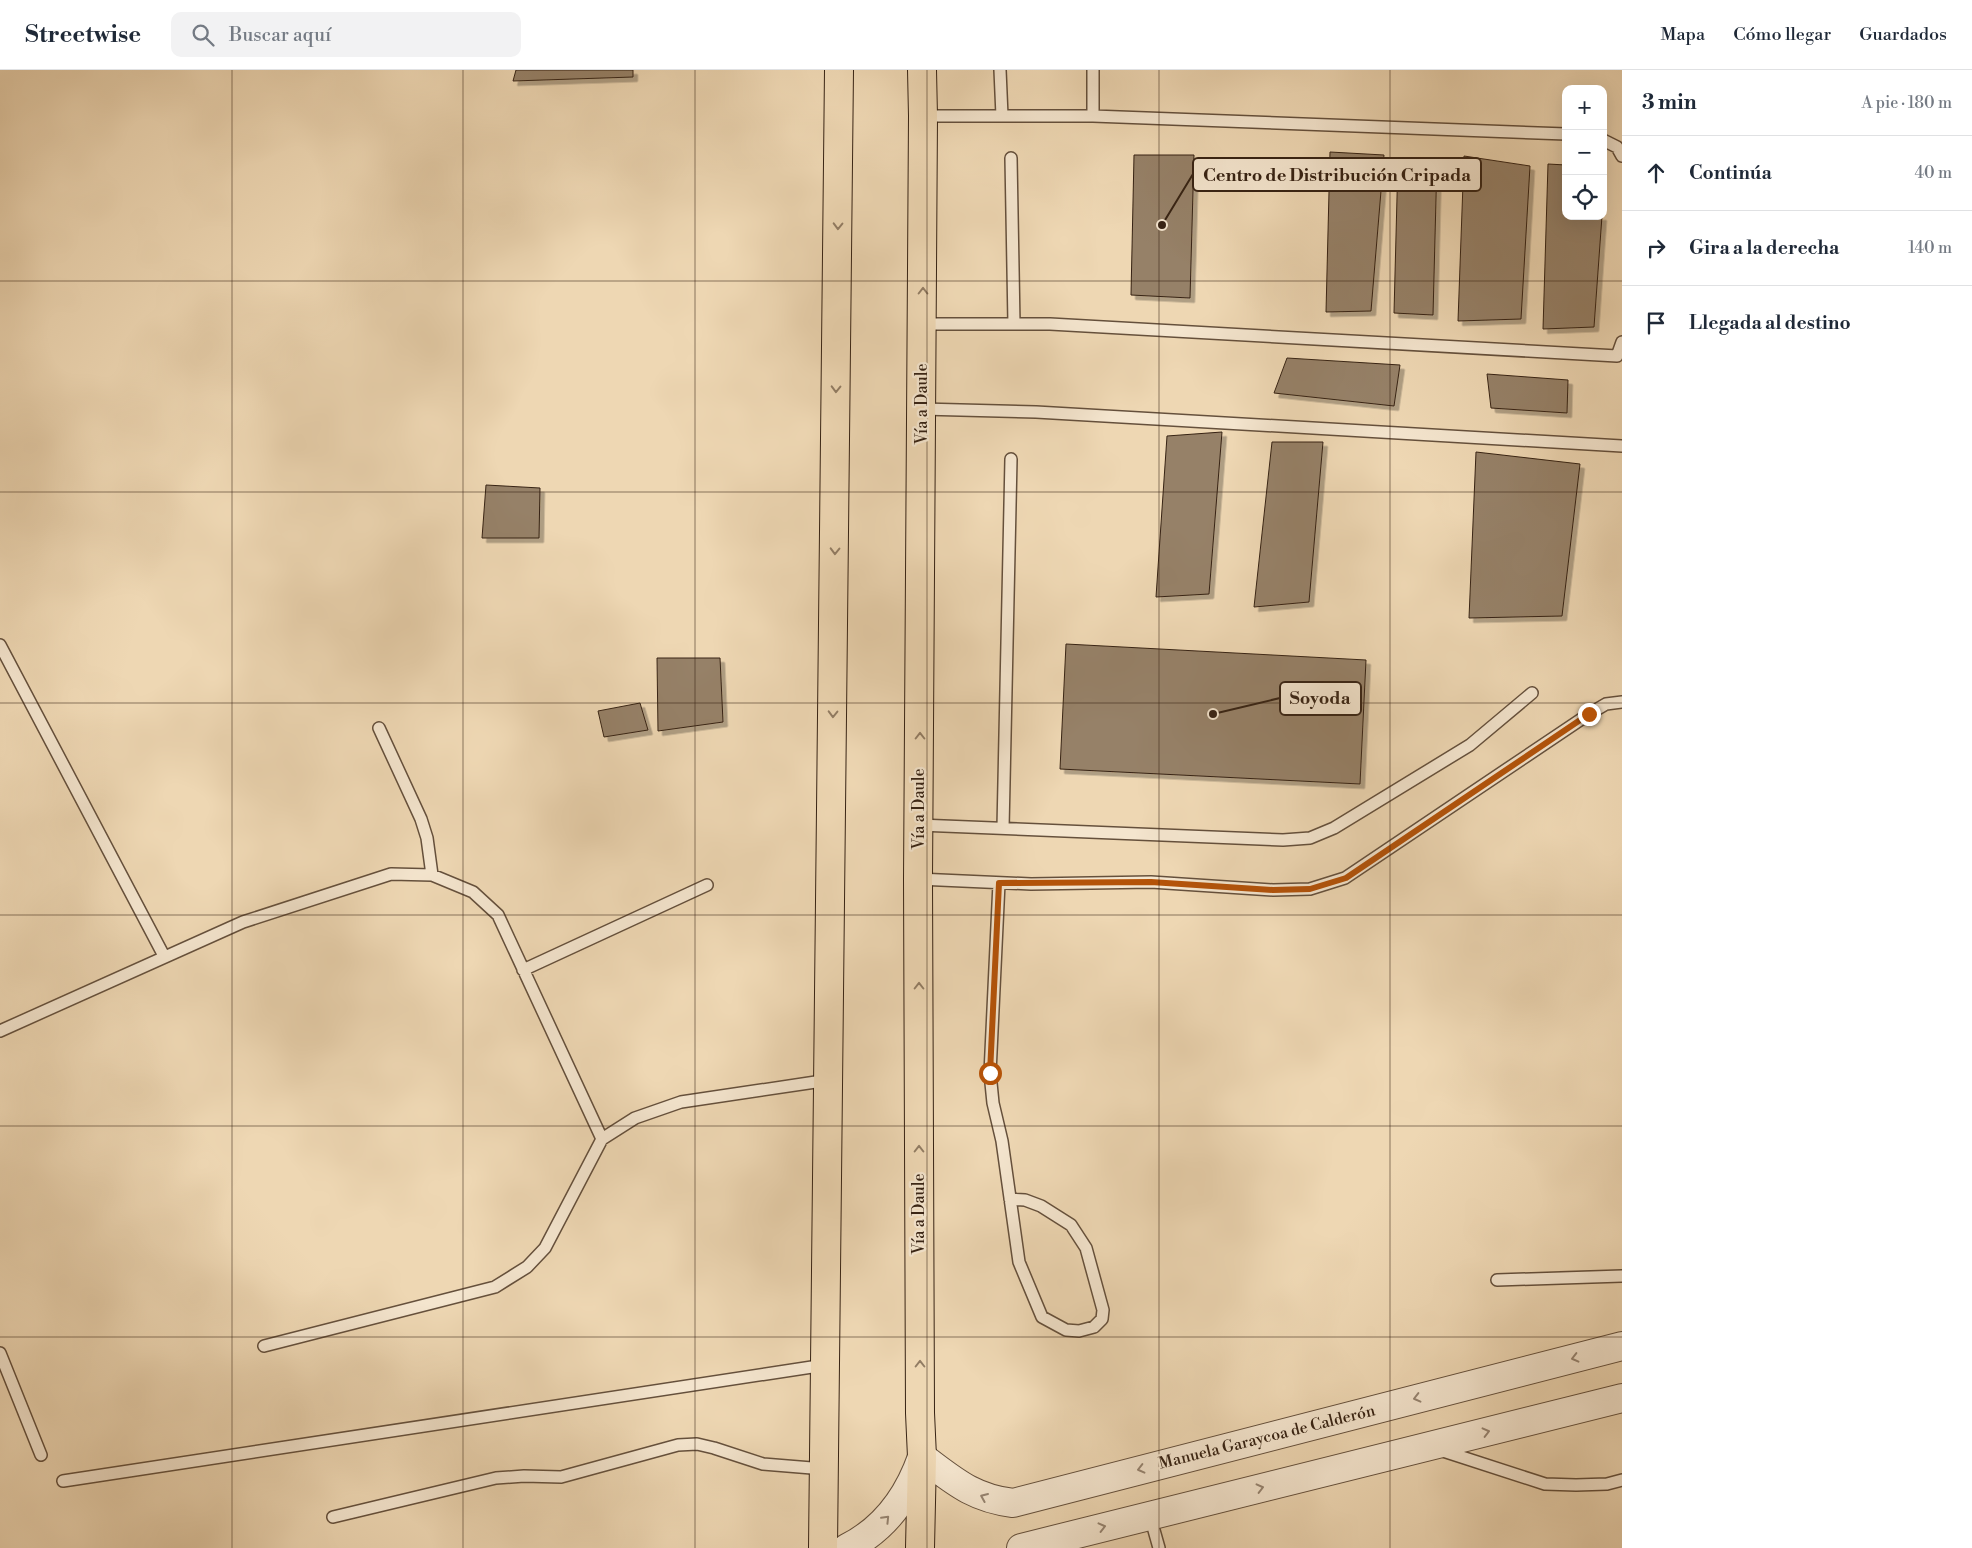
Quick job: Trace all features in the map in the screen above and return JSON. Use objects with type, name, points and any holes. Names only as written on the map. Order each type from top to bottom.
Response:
[{"type":"highway","points":[[825,70],[839,178]]},
{"type":"highway","points":[[823,1548],[839,70]]},
{"type":"highway","name":"Vía a Daule","points":[[920,1548],[922,1458],[920,1403],[918,879],[924,116],[922,70]]},
{"type":"street","name":"Manuela Garaycoa de Calderón","points":[[922,1458],[966,1489],[993,1500],[1012,1503],[1622,1346]]},
{"type":"street","points":[[1021,1548],[1063,1542],[1150,1515],[1622,1398]]},
{"type":"street","points":[[847,1548],[872,1533],[898,1507],[916,1475],[922,1458]]},
{"type":"lane","points":[[1000,70],[1002,116]]},
{"type":"lane","points":[[1093,70],[1093,116]]},
{"type":"lane","points":[[924,116],[1093,116],[1562,134]]},
{"type":"lane","points":[[1607,142],[1617,147],[1622,156]]},
{"type":"lane","points":[[1012,158],[1014,324]]},
{"type":"lane","points":[[922,324],[1060,324],[1617,356],[1622,342]]},
{"type":"lane","points":[[922,409],[1036,412],[1622,446]]},
{"type":"lane","points":[[1003,828],[1011,458]]},
{"type":"lane","points":[[0,645],[164,956]]},
{"type":"lane","points":[[919,825],[1283,840],[1310,838],[1334,828],[1470,745],[1532,692]]},
{"type":"lane","points":[[918,879],[999,883],[1151,882],[1273,890],[1310,889],[1346,878],[1589,714],[1606,704],[1622,702]]},
{"type":"lane","points":[[380,728],[422,819],[427,838],[432,874]]},
{"type":"lane","points":[[0,1031],[243,922],[392,874],[432,874],[473,892],[498,915],[602,1139]]},
{"type":"lane","points":[[999,883],[990,1073],[1002,1141],[1010,1199],[1019,1262],[1042,1317],[1066,1330],[1079,1331],[1094,1327],[1102,1319],[1103,1310],[1086,1248],[1071,1225],[1041,1206],[1025,1200],[1010,1199]]},
{"type":"lane","points":[[524,970],[707,885]]},
{"type":"lane","points":[[264,1346],[495,1287],[527,1267],[545,1248],[602,1139],[635,1118],[681,1102],[829,1080]]},
{"type":"lane","points":[[1497,1280],[1622,1276]]},
{"type":"lane","points":[[0,1353],[41,1455]]},
{"type":"lane","points":[[63,1481],[826,1365]]},
{"type":"lane","points":[[333,1517],[496,1478],[524,1476],[561,1477],[678,1445],[697,1444],[706,1446],[763,1464],[824,1469]]},
{"type":"lane","points":[[1429,1446],[1545,1484],[1607,1484],[1622,1480]]},
{"type":"lane","points":[[1150,1515],[1159,1548]]},
{"type":"building","points":[[516,70],[633,70],[633,77],[513,81]]},
{"type":"building","points":[[1330,152],[1384,155],[1371,311],[1326,312]]},
{"type":"building","points":[[1134,155],[1194,155],[1190,298],[1131,295]]},
{"type":"building","points":[[1464,156],[1530,166],[1521,319],[1458,321]]},
{"type":"building","points":[[1398,159],[1437,160],[1433,315],[1394,313]]},
{"type":"building","points":[[1548,164],[1562,165],[1562,220],[1602,220],[1594,327],[1543,329]]},
{"type":"building","points":[[1287,358],[1400,365],[1394,406],[1274,393]]},
{"type":"building","points":[[1487,374],[1568,380],[1567,413],[1491,408]]},
{"type":"building","points":[[1222,432],[1209,594],[1156,597],[1167,436]]},
{"type":"building","points":[[1272,442],[1323,442],[1309,602],[1254,607]]},
{"type":"building","points":[[1476,452],[1580,464],[1562,616],[1469,618]]},
{"type":"building","points":[[486,485],[540,488],[539,538],[482,538]]},
{"type":"building","points":[[1066,644],[1366,660],[1360,784],[1060,769]]},
{"type":"building","points":[[657,658],[720,658],[723,722],[658,731]]},
{"type":"building","points":[[640,703],[648,730],[604,737],[598,711]]},
{"type":"place","name":"Centro de Distribución Cripada","points":[[1162,225]]},
{"type":"place","name":"Soyoda","points":[[1213,714]]},
{"type":"route","points":[[990,1073],[999,883],[1151,882],[1273,890],[1310,889],[1346,878],[1589,714]]}]
